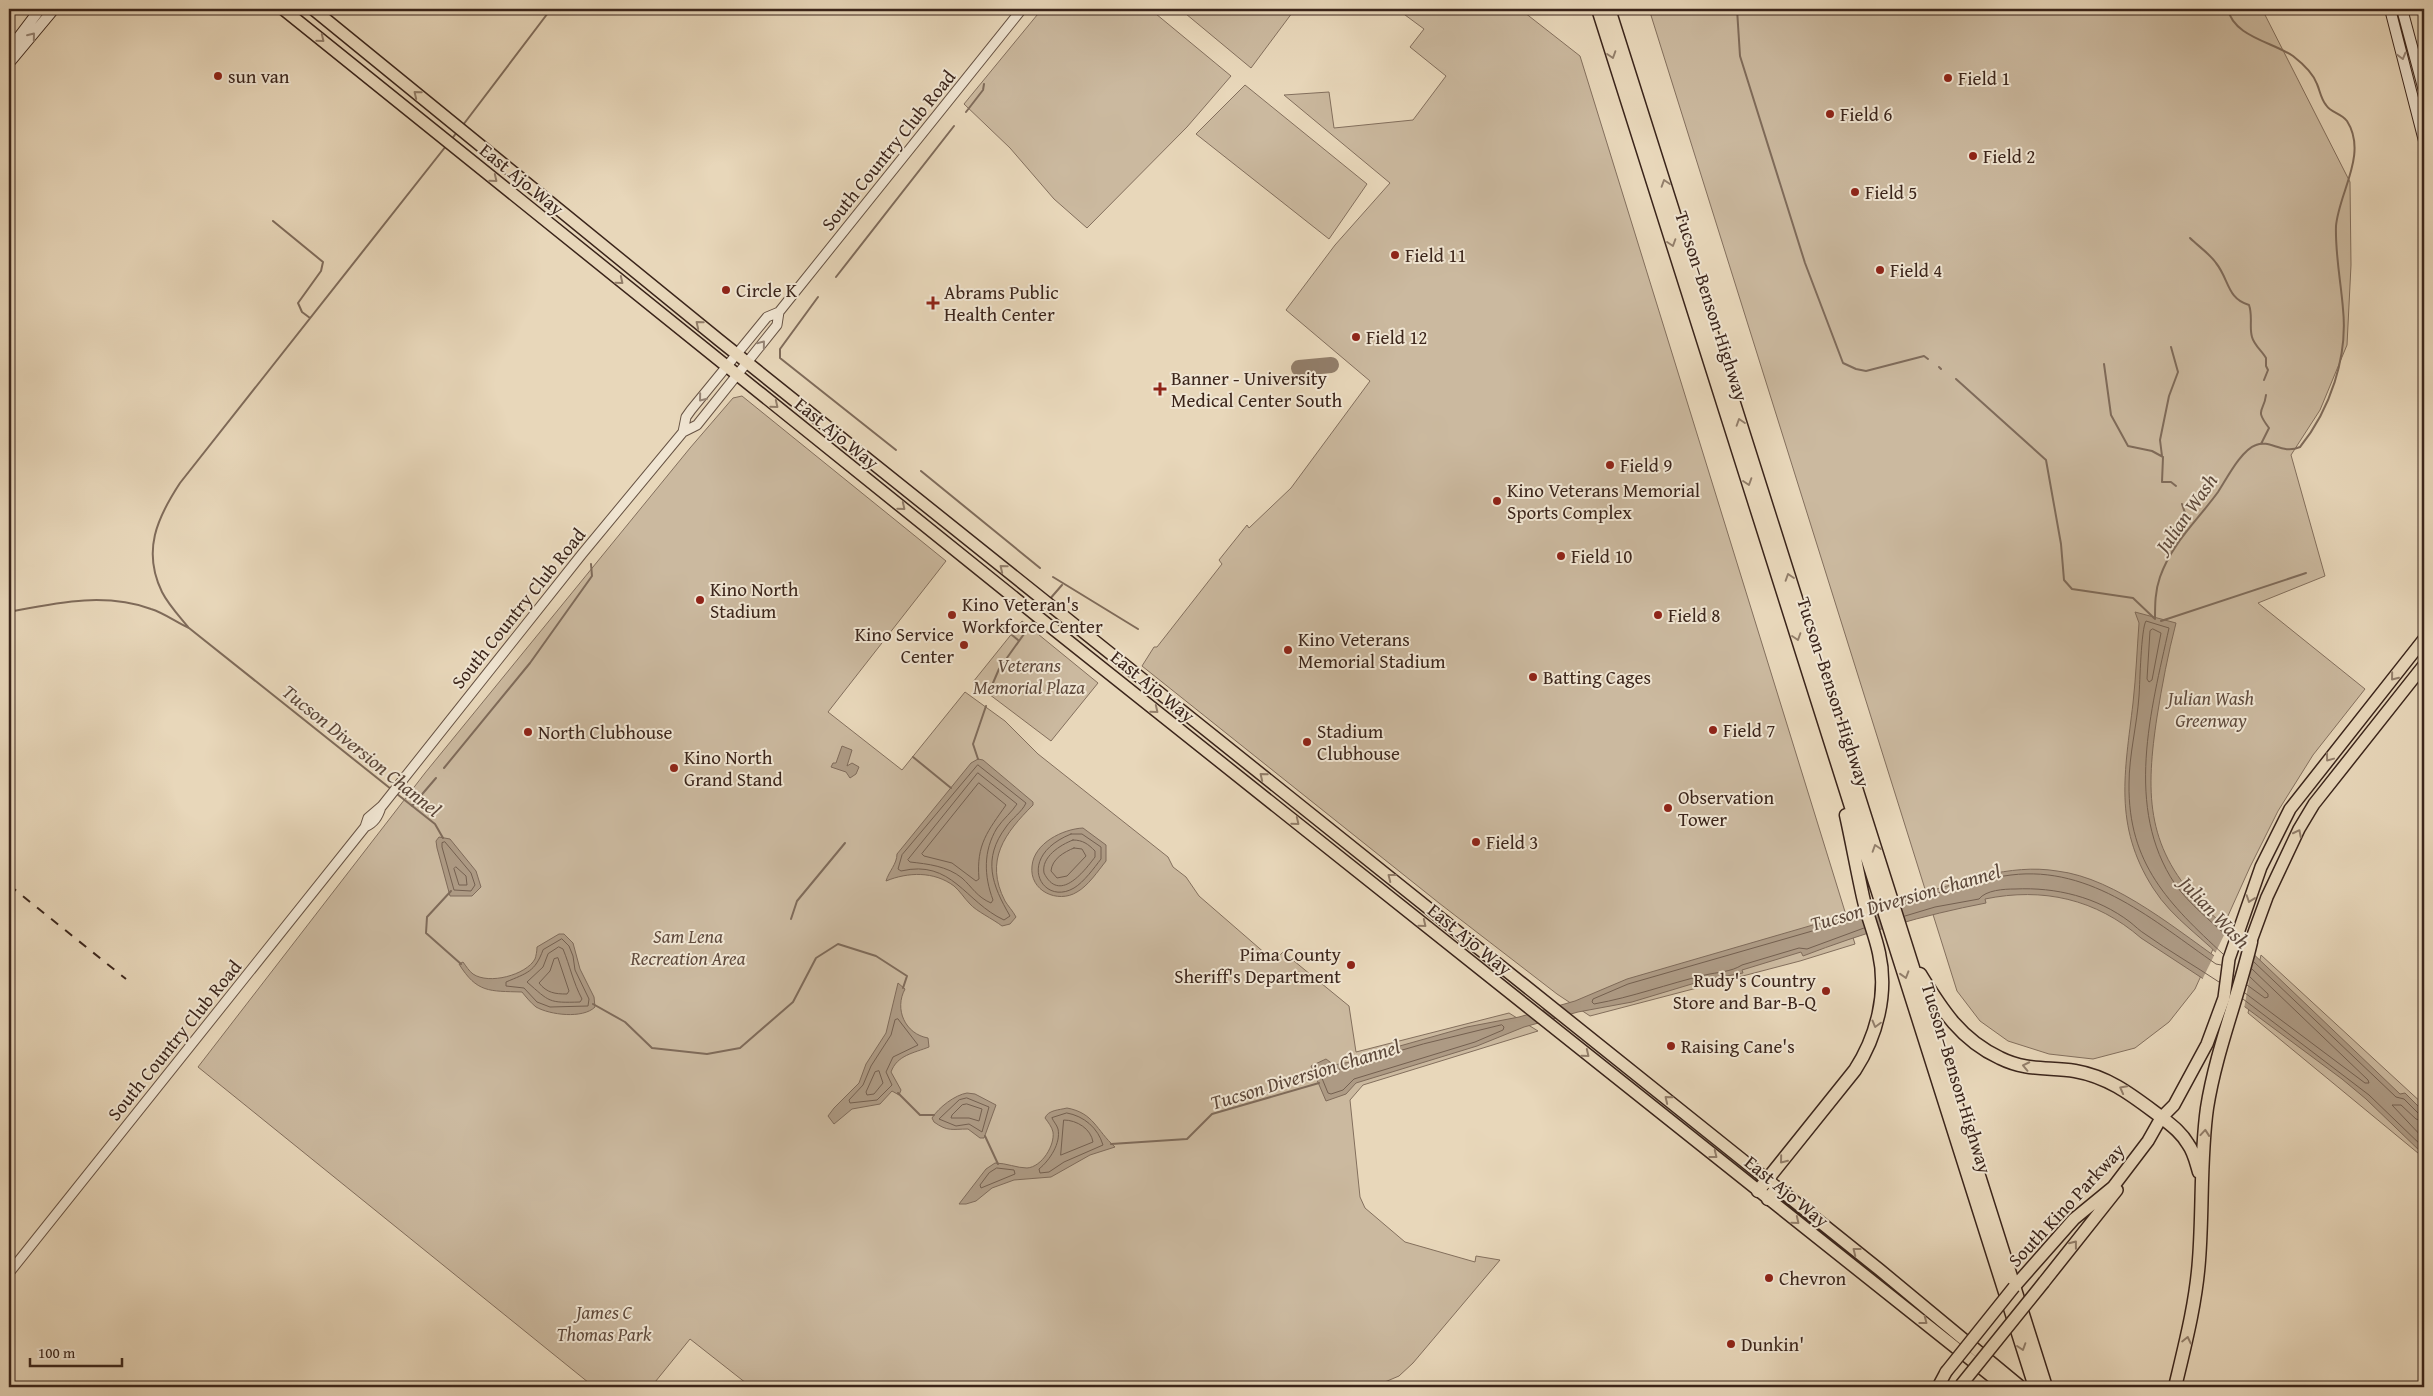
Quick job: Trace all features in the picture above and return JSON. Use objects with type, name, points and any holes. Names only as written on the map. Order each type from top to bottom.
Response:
[{"type":"highway","name":"Tucson–Benson Highway","points":[[1598,9],[1829,739],[1886,896]]},
{"type":"highway","name":"Tucson–Benson Highway","points":[[1609,9],[1886,896],[2035,1387]]},
{"type":"highway","points":[[1758,1191],[1855,1070],[1866,1051],[1874,1031],[1881,998],[1881,964],[1864,899],[1856,854],[1829,739]]},
{"type":"highway","name":"Tucson–Benson Highway","points":[[1896,930],[1910,957],[2046,1387]]},
{"type":"highway","points":[[2175,1387],[2195,1302],[2201,1237],[2205,1123],[2210,1091],[2228,1001],[2244,970],[2250,942]]},
{"type":"highway","points":[[1910,957],[1940,1007],[1966,1038],[2011,1063],[2043,1070],[2074,1071],[2112,1083],[2131,1093],[2165,1120],[2189,1144],[2202,1182]]},
{"type":"highway","points":[[1768,1199],[1777,1188]]},
{"type":"main road","points":[[9,50],[40,9]]},
{"type":"main road","points":[[9,63],[54,9]]},
{"type":"main road","name":"East Ajo Way","points":[[282,9],[1047,624],[2005,1387]]},
{"type":"main road","name":"East Ajo Way","points":[[313,9],[736,355],[1567,1018],[1880,1270],[2021,1387]]},
{"type":"main road","points":[[2424,92],[2402,9],[2390,10],[2424,141]]},
{"type":"main road","points":[[600,265],[610,251]]},
{"type":"main road","name":"South Kino Parkway","points":[[1960,1386],[2044,1282],[2165,1120],[2199,1060],[2228,1001],[2229,959],[2261,867],[2290,809],[2359,719],[2424,639]]},
{"type":"main road","points":[[2250,942],[2267,897],[2299,829],[2314,804],[2424,665]]},
{"type":"main road","points":[[1406,910],[1417,898]]},
{"type":"main road","points":[[1621,1082],[1631,1070]]},
{"type":"main road","name":"South Kino Parkway","points":[[1938,1387],[1946,1372],[2038,1258],[2074,1219],[2113,1186],[2165,1120]]},
{"type":"street","name":"South Country Club Road","points":[[683,432],[686,417],[767,317],[779,312],[1022,9]]},
{"type":"street","name":"South Country Club Road","points":[[9,1273],[365,827],[371,824],[378,815],[381,806],[571,567],[683,432],[697,425],[777,325],[779,312]]},
{"type":"green space","points":[[1042,9],[1150,9],[1231,76],[1187,127],[1087,228],[1054,199],[1010,148],[964,104]]},
{"type":"green space","points":[[1180,9],[1295,9],[1251,68]]},
{"type":"green space","name":"Kino Veterans Memorial Sports Complex","points":[[1397,9],[1520,9],[1580,56],[1855,944],[1800,961],[1590,1016],[1557,994],[1439,903],[1142,666],[1154,647],[1157,647],[1222,564],[1219,560],[1247,525],[1249,528],[1291,488],[1370,381],[1286,310],[1335,245],[1390,183],[1284,95],[1329,92],[1334,128],[1413,120],[1446,76],[1410,47],[1424,29]]},
{"type":"green space","name":"Julian Wash Greenway","points":[[1649,9],[2262,9],[2350,182],[2351,265],[2347,345],[2320,410],[2291,455],[2325,576],[2258,603],[2365,689],[2313,755],[2278,811],[2250,867],[2195,989],[2169,1022],[2135,1048],[2093,1059],[2049,1054],[2008,1041],[1980,1021],[1957,991]]},
{"type":"green space","points":[[1245,85],[1367,184],[1329,239],[1196,134]]},
{"type":"green space","points":[[742,396],[946,561],[828,712],[902,770],[965,692],[1005,721],[1038,754],[1168,857],[1173,867],[1186,877],[1199,896],[1274,961],[1283,952],[1349,1006],[1356,1052],[1509,1013],[1538,1031],[1363,1085],[1350,1100],[1360,1197],[1365,1208],[1405,1242],[1475,1262],[1476,1256],[1500,1260],[1413,1363],[1399,1376],[1373,1387],[1063,1387],[1058,1384],[1051,1387],[751,1387],[690,1339],[651,1387],[594,1387],[198,1067],[425,773],[690,448],[733,398]]},
{"type":"green space","name":"Veterans Memorial Plaza","points":[[1022,621],[1098,683],[1051,741],[973,682]]},
{"type":"green space","points":[[2261,955],[2424,1105],[2424,1158],[2248,1013]]},
{"type":"water","name":"Tucson Diversion Channel","points":[[2135,612],[2176,623],[2159,705],[2151,769],[2151,793],[2154,816],[2159,838],[2168,859],[2181,881],[2199,902],[2400,1094],[2405,1093],[2424,1112],[2424,1155],[2366,1099],[2342,1079],[2237,1001],[2124,925],[2087,905],[2068,899],[2028,895],[1985,899],[1986,903],[1893,925],[1803,956],[1801,952],[1742,970],[1743,973],[1705,980],[1632,1002],[1578,1012],[1524,1027],[1477,1046],[1356,1083],[1346,1094],[1326,1101],[1311,1066],[1326,1059],[1334,1065],[1371,1058],[1375,1053],[1467,1027],[1519,1017],[1575,1001],[1627,979],[1985,875],[2003,872],[2030,869],[2057,871],[2080,876],[2102,884],[2125,895],[2147,909],[2230,967],[2211,947],[2180,920],[2161,899],[2140,865],[2132,842],[2127,820],[2125,775],[2139,623]]},
{"type":"water","points":[[842,746],[852,750],[847,766],[852,763],[859,767],[856,774],[850,778],[846,772],[831,767],[833,763],[836,763]]},
{"type":"water","points":[[978,759],[983,760],[1033,802],[1033,805],[1006,837],[997,860],[999,886],[1005,901],[1016,917],[1010,924],[1002,926],[973,907],[954,886],[946,881],[921,874],[903,876],[886,881],[896,861],[897,854],[971,763]]},
{"type":"water","points":[[1083,828],[1106,845],[1106,861],[1089,882],[1077,892],[1062,897],[1046,893],[1035,882],[1032,875],[1032,866],[1038,850],[1059,834]]},
{"type":"water","points":[[439,837],[450,839],[476,871],[481,887],[472,896],[450,896],[437,848],[436,841]]},
{"type":"water","points":[[559,934],[564,934],[573,943],[580,969],[594,997],[595,1007],[590,1011],[566,1015],[542,1010],[530,1002],[522,992],[492,990],[478,985],[459,964],[463,962],[473,974],[480,977],[488,979],[507,977],[524,970],[535,959],[537,947]]},
{"type":"water","points":[[898,983],[905,989],[901,1005],[904,1020],[913,1031],[920,1036],[928,1038],[929,1047],[907,1055],[894,1066],[891,1072],[901,1090],[899,1095],[892,1091],[880,1104],[852,1109],[834,1124],[828,1116],[859,1083],[866,1064],[886,1033]]},
{"type":"water","points":[[967,1093],[975,1094],[996,1105],[984,1138],[980,1138],[968,1129],[943,1127],[934,1122],[932,1118],[948,1102],[957,1096]]},
{"type":"water","points":[[1067,1108],[1076,1110],[1089,1118],[1115,1147],[1090,1155],[1051,1177],[1014,1180],[992,1188],[976,1201],[959,1204],[986,1169],[995,1163],[1027,1168],[1038,1164],[1050,1149],[1053,1137],[1052,1128],[1045,1118],[1046,1115]]},
{"type":"pier","points":[[2228,927],[2254,952],[2244,1009],[2202,980]]},
{"type":"waterway","points":[[463,125],[551,9]]},
{"type":"waterway","points":[[1737,9],[1740,56],[1805,263],[1843,363],[1866,371],[1924,356],[1928,359]]},
{"type":"waterway","name":"Julian Wash","points":[[2155,619],[2158,582],[2171,553],[2218,492],[2239,459],[2250,448],[2261,444],[2288,449],[2300,447],[2320,417],[2328,400],[2335,382],[2343,346],[2343,309],[2337,257],[2336,226],[2354,160],[2353,134],[2345,118],[2328,108],[2324,103],[2310,72],[2293,56],[2254,37],[2237,26],[2231,18],[2228,9]]},
{"type":"waterway","points":[[966,112],[983,90],[984,84]]},
{"type":"waterway","points":[[836,277],[954,126]]},
{"type":"waterway","points":[[451,140],[457,132]]},
{"type":"waterway","points":[[188,627],[162,592],[153,563],[155,535],[165,509],[180,483],[446,146]]},
{"type":"waterway","points":[[273,221],[323,262],[321,271],[298,303],[302,312],[310,318]]},
{"type":"waterway","points":[[2190,238],[2207,253],[2220,269],[2236,298],[2249,305],[2252,337],[2254,343],[2266,358],[2268,370],[2264,380]]},
{"type":"waterway","points":[[818,297],[780,349],[780,358],[896,450]]},
{"type":"waterway","points":[[2162,456],[2160,440],[2169,396],[2178,372],[2171,347]]},
{"type":"waterway","points":[[2104,364],[2111,415],[2128,446],[2152,451],[2163,457],[2162,482],[2171,482],[2176,486]]},
{"type":"waterway","points":[[1956,379],[2046,460],[2061,544],[2064,580],[2072,589],[2133,598],[2154,618]]},
{"type":"waterway","points":[[2261,444],[2269,428],[2261,414],[2266,395]]},
{"type":"waterway","points":[[921,471],[1040,568]]},
{"type":"waterway","points":[[2182,504],[2185,513],[2184,533]]},
{"type":"waterway","points":[[444,768],[530,663],[592,576],[591,564]]},
{"type":"waterway","points":[[2161,621],[2306,573]]},
{"type":"waterway","points":[[1053,577],[1138,629]]},
{"type":"waterway","points":[[1049,600],[1062,585]]},
{"type":"waterway","name":"Tucson Diversion Channel","points":[[9,612],[44,605],[98,600],[133,604],[161,613],[189,628],[391,789]]},
{"type":"waterway","points":[[993,683],[999,669],[1034,620]]},
{"type":"waterway","points":[[995,621],[1018,640]]},
{"type":"waterway","points":[[978,759],[973,744],[986,706]]},
{"type":"waterway","points":[[913,757],[951,788]]},
{"type":"waterway","points":[[412,806],[436,778]]},
{"type":"waterway","name":"Tucson Diversion Channel","points":[[397,794],[435,824],[443,838]]},
{"type":"waterway","points":[[791,919],[797,901],[845,843]]},
{"type":"waterway","name":"Tucson Diversion Channel","points":[[451,891],[427,917],[426,933],[461,964]]},
{"type":"waterway","name":"Tucson Diversion Channel","points":[[593,1004],[625,1022],[652,1048],[707,1054],[740,1048],[793,1002],[816,958],[838,944],[876,956],[907,976],[903,988]]},
{"type":"waterway","name":"Tucson Diversion Channel","points":[[1111,1144],[1187,1139],[1212,1114],[1319,1083]]},
{"type":"waterway","name":"Tucson Diversion Channel","points":[[898,1093],[920,1115],[934,1115]]},
{"type":"waterway","name":"Tucson Diversion Channel","points":[[985,1136],[998,1164]]},
{"type":"taxiway","points":[[1299,368],[1331,365]]},
{"type":"railway","points":[[9,885],[126,979]]},
{"type":"place","name":"sun van","points":[[218,76]]},
{"type":"place","name":"Field 1","points":[[1948,78]]},
{"type":"place","name":"Field 6","points":[[1830,114]]},
{"type":"place","name":"Field 2","points":[[1973,156]]},
{"type":"place","name":"Field 5","points":[[1855,192]]},
{"type":"place","name":"Field 11","points":[[1395,255]]},
{"type":"place","name":"Field 4","points":[[1880,270]]},
{"type":"place","name":"Circle K","points":[[726,290]]},
{"type":"place","name":"Abrams Public Health Center","points":[[933,303]]},
{"type":"place","name":"Field 12","points":[[1356,337]]},
{"type":"place","name":"Banner - University Medical Center South","points":[[1160,389]]},
{"type":"place","name":"Field 9","points":[[1610,465]]},
{"type":"place","name":"Kino Veterans Memorial Sports Complex","points":[[1497,501]]},
{"type":"place","name":"Field 10","points":[[1561,556]]},
{"type":"place","name":"Kino North Stadium","points":[[700,600]]},
{"type":"place","name":"Kino Veteran's Workforce Center","points":[[952,615]]},
{"type":"place","name":"Field 8","points":[[1658,615]]},
{"type":"place","name":"Kino Service Center","points":[[964,645]]},
{"type":"place","name":"Kino Veterans Memorial Stadium","points":[[1288,650]]},
{"type":"place","name":"Batting Cages","points":[[1533,677]]},
{"type":"place","name":"Field 7","points":[[1713,730]]},
{"type":"place","name":"North Clubhouse","points":[[528,732]]},
{"type":"place","name":"Stadium Clubhouse","points":[[1307,742]]},
{"type":"place","name":"Kino North Grand Stand","points":[[674,768]]},
{"type":"place","name":"Observation Tower","points":[[1668,808]]},
{"type":"place","name":"Field 3","points":[[1476,842]]},
{"type":"place","name":"Pima County Sheriff's Department","points":[[1351,965]]},
{"type":"place","name":"Rudy's Country Store and Bar-B-Q","points":[[1826,991]]},
{"type":"place","name":"Raising Cane's","points":[[1671,1046]]},
{"type":"place","name":"Chevron","points":[[1769,1278]]},
{"type":"place","name":"Dunkin'","points":[[1731,1344]]},
{"type":"park label","name":"Sam Lena Recreation Area","points":[[688,947]]},
{"type":"park label","name":"James C Thomas Park","points":[[604,1323]]}]
